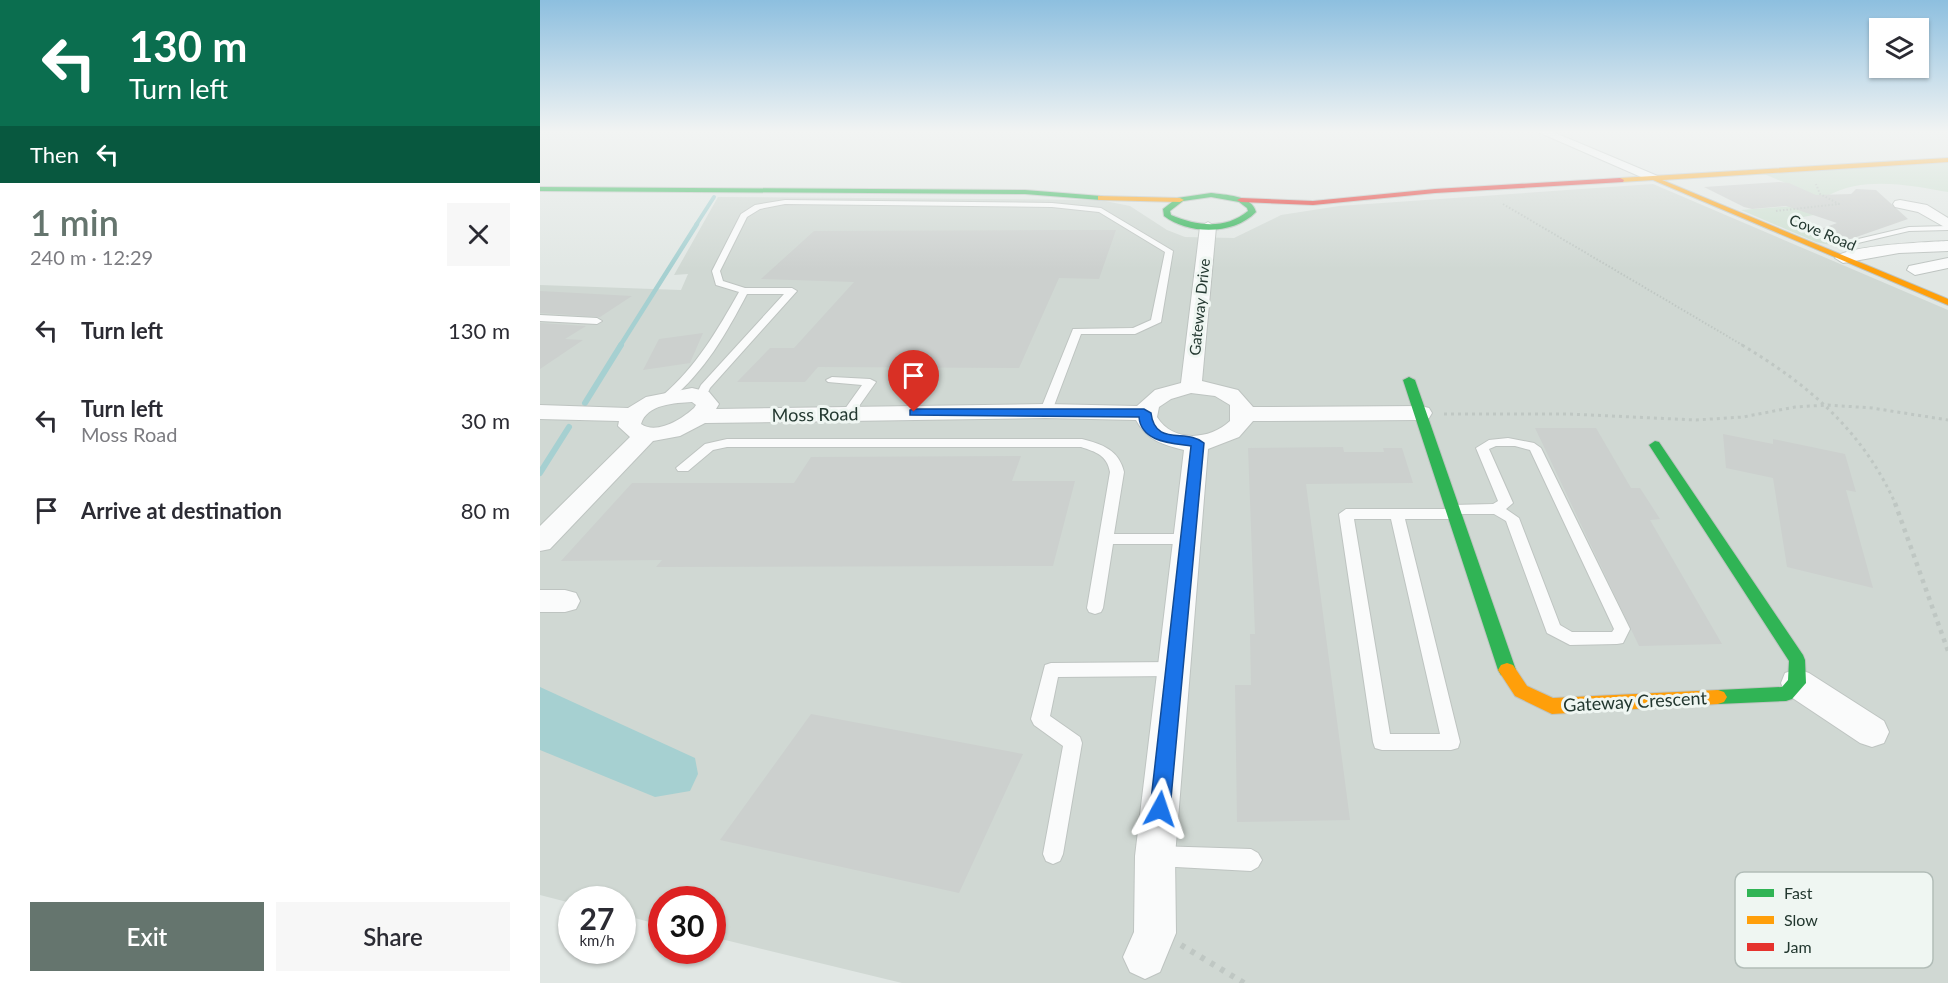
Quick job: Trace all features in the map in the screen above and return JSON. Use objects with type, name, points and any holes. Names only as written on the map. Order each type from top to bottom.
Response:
[{"type":"street","points":[[540,189],[1001,192],[1109,196],[1143,201],[1180,200],[1211,195],[1272,204],[1639,178]]},
{"type":"street","name":"Cove Road","points":[[1655,178],[1948,302]]},
{"type":"street","points":[[1109,196],[1144,203],[1166,211],[1168,216],[1183,224],[1208,227],[1312,202]]},
{"type":"street","points":[[1166,211],[1168,207],[1180,200]]},
{"type":"street","points":[[1241,200],[1251,207],[1252,212],[1244,220]]},
{"type":"street","points":[[1900,204],[1929,207],[1948,226]]},
{"type":"street","name":"Gateway Drive","points":[[1191,387],[1208,227]]},
{"type":"street","points":[[1843,258],[1899,248],[1948,246]]},
{"type":"street","points":[[1899,248],[1943,264]]},
{"type":"street","points":[[1915,270],[1943,264]]},
{"type":"street","name":"Gateway Crescent","points":[[1409,380],[1504,666],[1521,691],[1552,706],[1786,694],[1797,683]]},
{"type":"street","points":[[1191,387],[1221,391],[1233,397],[1241,405],[1243,414],[1235,430],[1225,436],[1197,443],[1164,438],[1152,432],[1146,423],[1144,413],[1155,398],[1171,391],[1191,387]]},
{"type":"street","name":"Moss Road","points":[[666,398],[692,395],[701,406],[848,413],[1046,411],[1144,413]]},
{"type":"street","points":[[540,542],[640,424],[648,405],[666,398]]},
{"type":"street","points":[[540,412],[677,429],[701,406]]},
{"type":"street","points":[[1243,414],[1420,413]]},
{"type":"street","points":[[1150,945],[1155,856],[1197,443]]},
{"type":"street","points":[[1655,445],[1797,660],[1797,683],[1872,732]]},
{"type":"lane","points":[[701,406],[705,387],[792,291],[744,291],[718,283],[716,271],[744,216],[758,207],[795,202],[1052,205],[1101,210],[1169,251],[1156,322],[1136,331],[1077,331],[1046,411]]},
{"type":"lane","points":[[1858,240],[1908,229],[1948,226]]},
{"type":"lane","points":[[666,398],[694,375],[713,349],[744,291]]},
{"type":"lane","points":[[540,318],[597,321]]},
{"type":"lane","points":[[832,380],[870,382],[848,413]]},
{"type":"lane","points":[[1398,514],[1450,742],[1382,742],[1346,514],[1496,509],[1506,503],[1482,448],[1488,442],[1524,442],[1534,448],[1622,629],[1617,638],[1569,639],[1553,629],[1512,519],[1496,509]]},
{"type":"lane","points":[[684,468],[709,447],[727,443],[1082,443],[1100,448],[1115,462],[1117,472],[1095,608]]},
{"type":"lane","points":[[1107,539],[1186,539]]},
{"type":"lane","points":[[1053,854],[1073,743],[1040,719],[1051,670],[1173,669]]},
{"type":"lane","points":[[1155,856],[1251,860]]},
{"type":"path","points":[[1774,216],[1776,211],[1785,209],[1839,204],[1820,194],[1816,189],[1816,184],[1824,181]]},
{"type":"path","points":[[1466,189],[1503,204],[1602,261],[1786,374],[1828,405],[1863,445],[1880,472],[1914,555],[1948,651]]},
{"type":"path","points":[[1420,413],[1569,414],[1696,420],[1743,417],[1795,406],[1828,405],[1872,408],[1948,420]]},
{"type":"path","points":[[1150,945],[1192,950],[1244,983]]},
{"type":"shaded area","points":[[1653,184],[1948,310],[1948,983],[902,983],[726,940],[726,886],[648,886],[648,922],[636,918],[636,886],[558,886],[558,900],[540,895],[540,285],[681,290],[688,274],[674,275],[718,197],[1100,200],[1130,206],[1167,230],[1185,237],[1234,238],[1281,215],[1339,206]]},
{"type":"green space","points":[[1773,178],[1948,178],[1948,192],[1888,184],[1843,189],[1829,195],[1850,208],[1798,218],[1799,225],[1854,248],[1850,249],[1816,242],[1741,210],[1832,203]]},
{"type":"water","points":[[540,687],[695,758],[698,774],[690,791],[655,797],[540,750]]},
{"type":"building","points":[[1789,183],[1816,195],[1851,194],[1856,189],[1876,190],[1908,219],[1842,242],[1815,231],[1837,223],[1786,206],[1752,209],[1744,207],[1704,187]]},
{"type":"building","points":[[1116,230],[1099,279],[1059,278],[1019,368],[818,367],[805,382],[737,382],[770,348],[794,348],[854,282],[761,279],[814,231]]},
{"type":"building","points":[[540,291],[632,296],[600,317],[540,313]]},
{"type":"building","points":[[540,323],[586,326],[565,339],[583,340],[540,369]]},
{"type":"building","points":[[703,333],[690,363],[643,370],[659,339]]},
{"type":"building","points":[[1535,428],[1596,428],[1631,488],[1640,488],[1660,519],[1650,520],[1722,644],[1639,646]]},
{"type":"building","points":[[1723,434],[1773,444],[1773,439],[1845,454],[1856,492],[1846,490],[1873,588],[1787,567],[1773,478],[1726,468]]},
{"type":"building","points":[[1343,447],[1344,452],[1384,452],[1383,448],[1402,448],[1413,483],[1306,484],[1350,820],[1237,822],[1235,685],[1251,685],[1250,634],[1255,634],[1248,448]]},
{"type":"building","points":[[1021,456],[1012,481],[1075,481],[1053,566],[656,567],[662,560],[561,561],[632,483],[794,483],[811,457]]},
{"type":"building","points":[[811,714],[1023,754],[959,893],[720,840]]},
{"type":"waterway","points":[[696,225],[714,197]]},
{"type":"waterway","points":[[620,346],[697,224]]},
{"type":"waterway","points":[[585,403],[621,345]]},
{"type":"waterway","points":[[540,473],[569,427]]},
{"type":"traffic: fast","points":[[540,189],[1025,192],[1101,198]]},
{"type":"traffic: fast","points":[[1211,195],[1241,200],[1251,207],[1252,212],[1233,224],[1211,227],[1188,224],[1168,216],[1166,211],[1175,202],[1211,195]]},
{"type":"traffic: fast","points":[[1409,380],[1507,670]]},
{"type":"traffic: fast","points":[[1655,445],[1797,660],[1797,683],[1786,694],[1718,697]]},
{"type":"traffic: slow","points":[[1620,180],[1655,178]]},
{"type":"traffic: slow","points":[[1657,180],[1948,302]]},
{"type":"traffic: slow","points":[[1101,198],[1180,200]]},
{"type":"traffic: slow","points":[[1507,670],[1521,691],[1552,706],[1718,697]]},
{"type":"traffic: jam","points":[[1241,200],[1313,203],[1435,191],[1620,180]]},
{"type":"route","points":[[914,412],[1144,413],[1146,423],[1152,432],[1180,442],[1197,443],[1160,809]]}]
